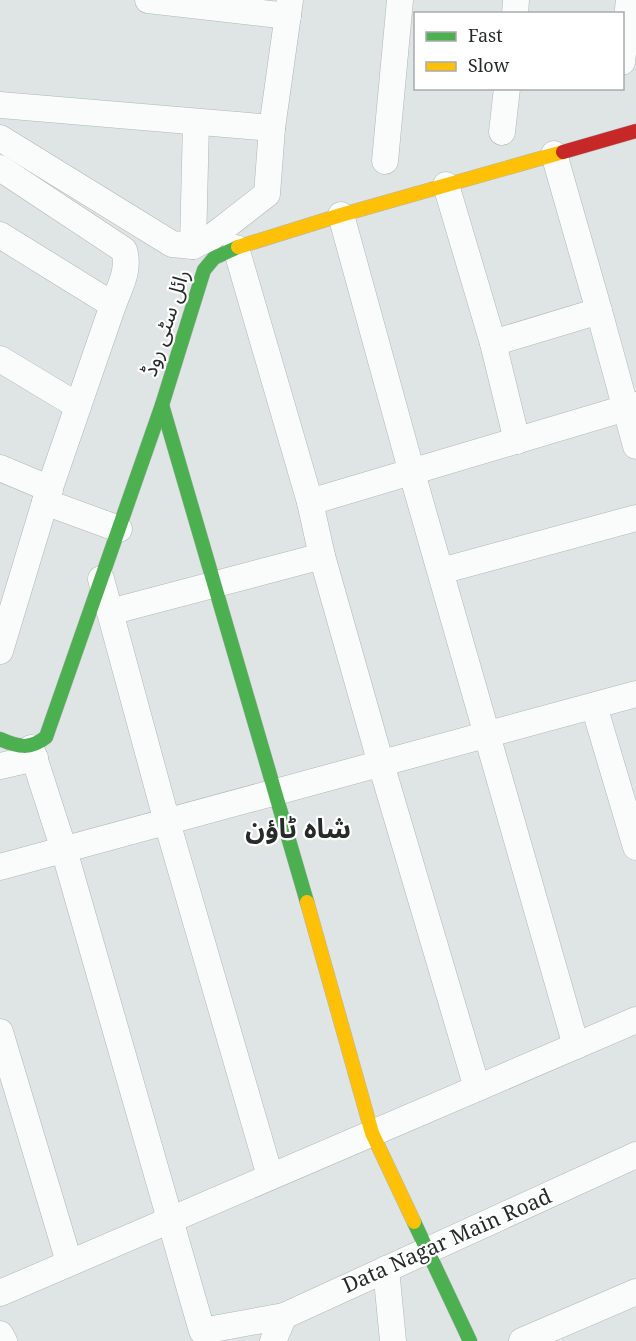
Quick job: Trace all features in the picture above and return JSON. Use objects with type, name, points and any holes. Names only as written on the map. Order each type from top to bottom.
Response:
[{"type":"street","points":[[0,138],[172,244],[193,246],[213,236],[267,194],[272,128],[289,8],[148,0]]},
{"type":"street","points":[[385,161],[400,0]]},
{"type":"street","points":[[624,44],[629,0]]},
{"type":"street","points":[[502,132],[507,90]]},
{"type":"street","points":[[0,105],[272,128]]},
{"type":"street","points":[[193,246],[196,122]]},
{"type":"street","name":"رائل سٹی روڈ","points":[[33,753],[46,737],[162,405],[196,288],[204,270],[214,258],[236,248],[341,215],[636,131]]},
{"type":"street","points":[[555,154],[599,311],[631,406],[636,446]]},
{"type":"street","points":[[0,168],[124,249],[127,259],[127,270],[47,495],[9,584],[0,651]]},
{"type":"street","points":[[446,185],[493,343],[517,441]]},
{"type":"street","points":[[341,215],[412,473],[576,1046]]},
{"type":"street","points":[[0,235],[113,305]]},
{"type":"street","points":[[236,248],[310,502],[322,556],[381,764],[477,1088]]},
{"type":"street","points":[[493,343],[599,311]]},
{"type":"street","points":[[0,359],[78,406]]},
{"type":"street","points":[[162,405],[276,792],[372,1133],[470,1341]]},
{"type":"street","points":[[310,502],[631,406]]},
{"type":"street","points":[[0,468],[47,495],[119,529]]},
{"type":"street","points":[[441,571],[636,518]]},
{"type":"street","points":[[110,612],[322,556]]},
{"type":"street","points":[[101,579],[167,822],[270,1176]]},
{"type":"street","points":[[0,867],[636,694]]},
{"type":"street","points":[[594,706],[636,847]]},
{"type":"street","points":[[0,739],[33,753],[64,850],[170,1219]]},
{"type":"street","points":[[0,766],[33,753]]},
{"type":"street","points":[[0,1293],[636,1020]]},
{"type":"street","points":[[0,1032],[69,1262]]},
{"type":"street","name":"Data Nagar Main Road","points":[[170,1219],[202,1331],[284,1316],[636,1155]]},
{"type":"street","points":[[386,1269],[393,1341]]},
{"type":"street","points":[[522,1341],[636,1292]]},
{"type":"street","points":[[273,1341],[284,1316]]},
{"type":"street","points":[[0,1334],[4,1341]]},
{"type":"traffic: fast","points":[[0,739],[24,746],[35,744],[46,737],[162,405],[204,270],[214,258],[238,247]]},
{"type":"traffic: fast","points":[[162,405],[307,902]]},
{"type":"traffic: fast","points":[[414,1222],[470,1341]]},
{"type":"traffic: slow","points":[[238,247],[341,215],[563,152]]},
{"type":"traffic: slow","points":[[307,902],[372,1133],[414,1222]]},
{"type":"traffic: jam","points":[[563,152],[636,131]]},
{"type":"district","name":"شاہ ٹاؤن","points":[[298,829]]}]
